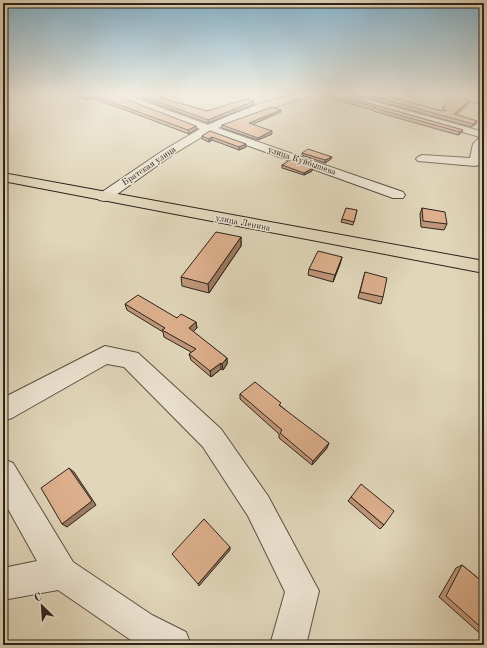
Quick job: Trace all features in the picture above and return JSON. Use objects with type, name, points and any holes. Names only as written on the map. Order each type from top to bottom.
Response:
[{"type":"main road","name":"улица Ленина","points":[[3,177],[484,268]]},
{"type":"street","name":"улица Куйбышева","points":[[195,124],[398,195]]},
{"type":"street","name":"Братская улица","points":[[104,197],[171,150],[209,128],[219,124]]},
{"type":"street","points":[[449,124],[484,134]]},
{"type":"street","points":[[422,159],[475,162],[479,144],[484,139]]},
{"type":"street","points":[[3,410],[105,355],[130,358],[212,438],[258,506],[302,591],[288,645]]},
{"type":"street","points":[[3,473],[62,573],[140,627],[173,645]]},
{"type":"street","points":[[3,584],[62,573]]},
{"type":"building","points":[[172,124],[191,124],[196,126],[188,130]]},
{"type":"building","points":[[253,124],[272,131],[258,138],[222,125]]},
{"type":"building","points":[[432,124],[443,124],[463,130],[460,132]]},
{"type":"building","points":[[210,131],[246,144],[239,147],[212,137],[209,139],[202,136]]},
{"type":"building","points":[[308,149],[332,157],[325,160],[302,153]]},
{"type":"building","points":[[290,160],[313,168],[304,173],[282,165]]},
{"type":"building","points":[[346,208],[357,210],[354,222],[342,219]]},
{"type":"building","points":[[422,208],[445,212],[447,224],[423,221]]},
{"type":"building","points":[[216,232],[241,237],[208,284],[181,277]]},
{"type":"building","points":[[318,251],[342,257],[335,275],[309,269]]},
{"type":"building","points":[[365,272],[387,278],[383,297],[360,292]]},
{"type":"building","points":[[138,295],[177,318],[181,314],[196,322],[189,328],[227,358],[222,364],[221,363],[210,371],[189,354],[196,349],[162,330],[165,328],[125,304]]},
{"type":"building","points":[[255,382],[281,403],[279,405],[329,443],[313,461],[280,433],[282,430],[240,394]]},
{"type":"building","points":[[69,468],[92,501],[62,524],[41,488]]},
{"type":"building","points":[[361,484],[394,511],[384,525],[351,497]]},
{"type":"building","points":[[204,519],[230,547],[198,584],[172,554]]},
{"type":"building","points":[[462,565],[484,583],[484,630],[446,596]]}]
